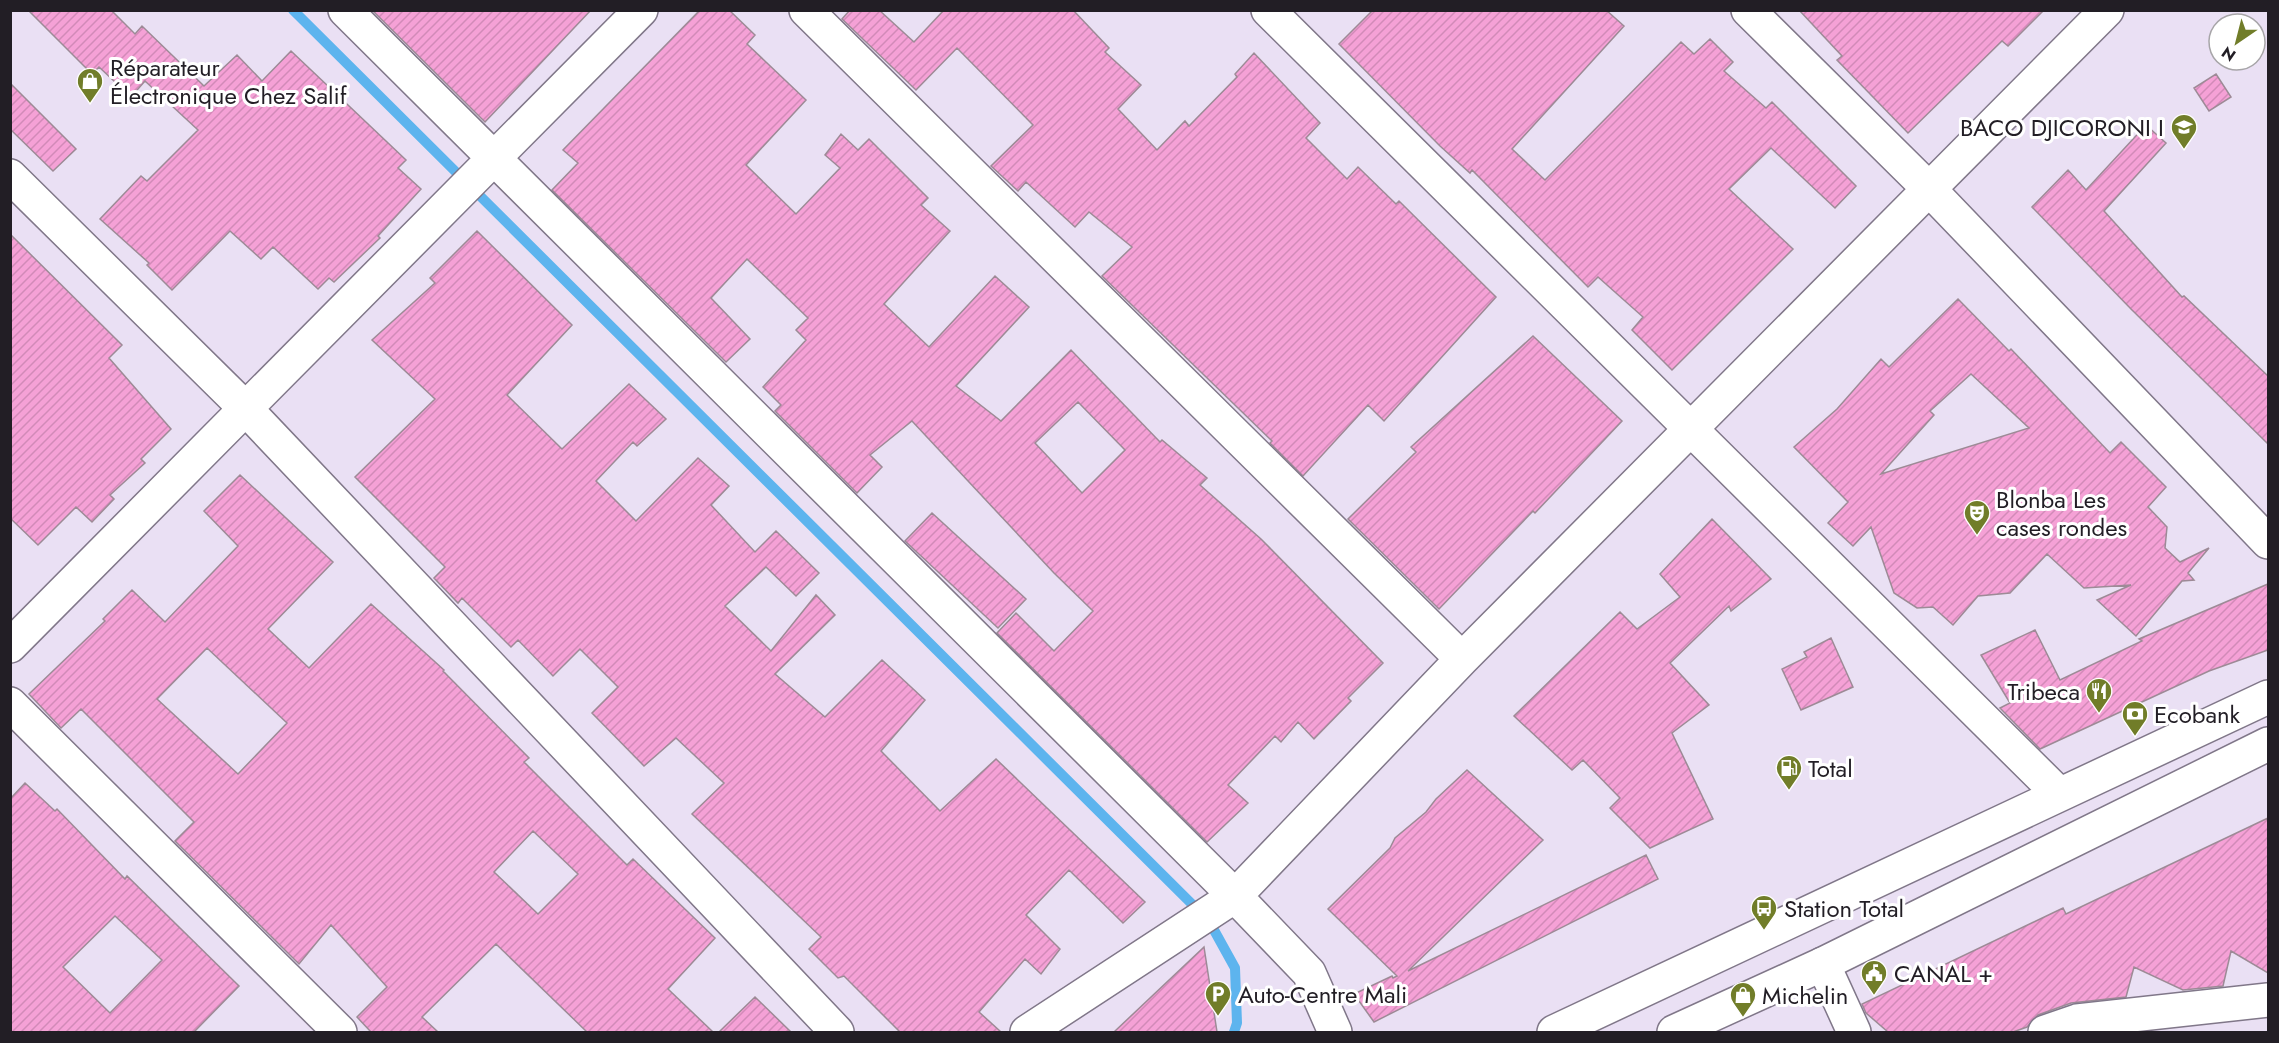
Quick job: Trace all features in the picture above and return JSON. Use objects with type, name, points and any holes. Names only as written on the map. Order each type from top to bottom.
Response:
[{"type":"street","points":[[345,10],[1310,973],[1335,1032]]},
{"type":"street","points":[[10,646],[641,10]]},
{"type":"street","points":[[806,10],[1462,659]]},
{"type":"street","points":[[1268,10],[2060,794]]},
{"type":"street","points":[[1748,10],[1929,189],[2268,542]]},
{"type":"street","points":[[1027,1032],[1235,896],[1462,659],[2107,10]]},
{"type":"street","points":[[10,176],[246,408],[837,1032]]},
{"type":"street","points":[[1554,1032],[1947,850],[2060,794],[2268,697]]},
{"type":"street","points":[[10,704],[340,1032]]},
{"type":"street","points":[[1674,1032],[1823,964],[2268,744]]},
{"type":"street","points":[[1823,964],[1854,1032]]},
{"type":"street","points":[[2045,1032],[2077,1021],[2268,1000]]},
{"type":"building","points":[[28,10],[111,10],[135,34],[142,26],[204,86],[237,55],[262,81],[291,51],[406,160],[398,168],[421,189],[378,236],[380,238],[334,282],[329,278],[318,289],[273,247],[261,259],[230,231],[172,290],[147,265],[149,263],[100,219],[141,176],[147,181],[198,130],[145,81],[131,97],[99,67],[92,74]]},
{"type":"building","points":[[372,10],[591,10],[485,122]]},
{"type":"building","points":[[700,10],[729,10],[755,35],[747,44],[806,100],[746,165],[796,214],[840,168],[825,155],[841,134],[858,150],[869,139],[928,198],[921,205],[950,231],[884,304],[929,347],[995,276],[1029,307],[956,386],[1001,421],[1071,350],[1160,442],[1162,440],[1207,478],[1200,485],[1261,539],[1383,663],[1348,698],[1351,701],[1314,739],[1298,722],[1281,742],[1275,736],[1228,785],[1248,803],[1207,842],[997,633],[1016,613],[1054,651],[1093,611],[1054,573],[912,421],[870,455],[882,467],[857,493],[775,411],[781,405],[763,387],[806,340],[796,330],[808,318],[747,259],[711,298],[750,339],[726,362],[552,190],[578,163],[563,150]],"holes":[[[1078,402],[1125,450],[1082,493],[1035,443]]]},
{"type":"building","points":[[850,10],[879,10],[914,42],[944,10],[1073,10],[1109,48],[1105,52],[1141,85],[1118,109],[1157,150],[1185,121],[1189,126],[1237,77],[1235,74],[1254,53],[1320,123],[1306,138],[1347,179],[1358,167],[1396,204],[1399,201],[1496,297],[1384,421],[1368,405],[1303,476],[1270,443],[1272,441],[1102,276],[1132,247],[1089,212],[1075,227],[1026,182],[1018,191],[991,166],[1033,125],[957,48],[916,90],[842,19]]},
{"type":"building","points":[[1373,10],[1606,10],[1624,26],[1512,149],[1545,180],[1681,42],[1694,54],[1710,39],[1733,62],[1724,71],[1766,108],[1772,102],[1856,186],[1835,208],[1771,148],[1729,189],[1793,249],[1672,370],[1632,330],[1643,317],[1598,277],[1588,287],[1472,170],[1470,173],[1440,146],[1339,44]]},
{"type":"building","points":[[1799,10],[2044,10],[2008,46],[2002,41],[1908,133],[1837,60],[1842,56]]},
{"type":"building","points":[[2216,74],[2231,97],[2209,111],[2194,88]]},
{"type":"building","points":[[10,83],[76,149],[53,171],[10,129]]},
{"type":"building","points":[[2146,125],[2166,143],[2104,211],[2182,297],[2184,296],[2268,376],[2268,444],[2131,309],[2032,207],[2068,170],[2086,190]]},
{"type":"building","points":[[477,231],[572,325],[507,395],[562,449],[629,384],[666,419],[637,446],[633,442],[596,481],[636,521],[698,458],[729,486],[711,505],[755,552],[776,531],[819,573],[796,596],[766,567],[725,606],[771,651],[816,595],[835,615],[775,674],[825,717],[882,660],[925,700],[881,751],[940,811],[996,759],[1145,902],[1123,923],[1069,870],[1026,915],[1060,949],[1041,974],[1025,959],[979,1012],[1001,1032],[900,1032],[844,976],[838,978],[809,949],[821,937],[692,814],[724,783],[676,738],[644,766],[592,713],[618,687],[580,649],[553,676],[518,640],[511,647],[462,598],[458,603],[434,578],[445,567],[355,477],[435,399],[372,340],[435,283],[430,278]]},
{"type":"building","points":[[10,234],[122,345],[109,358],[171,429],[141,459],[145,463],[110,495],[114,499],[92,522],[76,507],[38,545],[10,518]]},
{"type":"building","points":[[1958,299],[2009,351],[2011,349],[2110,453],[2121,442],[2166,487],[2148,507],[2167,527],[2165,548],[2180,562],[2209,548],[2188,573],[2194,580],[2182,581],[2136,636],[2097,600],[2131,585],[2084,588],[2047,554],[2010,593],[1978,596],[1953,625],[1933,607],[1917,608],[1894,593],[1871,527],[1853,546],[1828,523],[1848,502],[1794,447],[1837,409],[1881,359],[1889,367]],"holes":[[[1971,374],[2029,428],[1881,474],[1934,415],[1930,411]]]},
{"type":"building","points":[[1533,336],[1622,421],[1535,513],[1533,511],[1439,609],[1348,519],[1416,452],[1411,447]]},
{"type":"building","points":[[240,475],[333,562],[268,629],[309,668],[371,604],[444,670],[529,758],[524,762],[627,865],[633,859],[715,938],[668,989],[713,1032],[587,1032],[496,944],[422,1017],[438,1032],[371,1032],[357,1017],[387,987],[331,925],[299,964],[175,841],[194,822],[81,709],[61,728],[29,694],[105,621],[103,619],[132,590],[165,622],[238,546],[204,511]],"holes":[[[207,648],[287,723],[238,774],[157,699]],[[533,831],[578,874],[538,914],[494,872]]]},
{"type":"building","points":[[932,513],[1026,599],[998,628],[905,541]]},
{"type":"building","points":[[1712,519],[1771,579],[1731,611],[1729,606],[1670,663],[1709,705],[1672,733],[1713,819],[1650,848],[1610,808],[1620,798],[1583,760],[1572,770],[1514,716],[1620,612],[1637,629],[1680,597],[1660,574]]},
{"type":"building","points":[[2268,584],[2268,650],[2209,671],[2040,749],[2000,708],[2010,703],[1981,655],[2035,630],[2060,680],[2142,641],[2139,639]]},
{"type":"building","points":[[1831,638],[1853,687],[1801,710],[1782,669],[1807,657],[1804,652]]},
{"type":"building","points":[[1467,770],[1543,840],[1408,971],[1646,855],[1658,879],[1374,1022],[1354,994],[1392,976],[1393,978],[1397,976],[1328,909],[1390,848],[1395,838],[1426,812],[1436,799]]},
{"type":"building","points":[[25,783],[55,811],[57,809],[125,879],[127,876],[239,986],[194,1032],[10,1032],[10,799]],"holes":[[[115,916],[162,960],[110,1013],[63,967]]]},
{"type":"building","points":[[2268,818],[2268,973],[2231,951],[2223,986],[2183,990],[2134,967],[2126,997],[2071,1003],[2038,1015],[2027,1027],[2013,1032],[1888,1032],[1866,1013],[1862,1004],[2063,908],[2066,914]]},
{"type":"building","points":[[1204,947],[1217,1032],[1114,1032]]},
{"type":"building","points":[[755,997],[791,1032],[719,1032]]},
{"type":"waterway","points":[[293,10],[1209,921],[1235,968],[1237,1023],[1234,1032]]},
{"type":"place","name":"Réparateur Électronique Chez Salif","points":[[90,104]]},
{"type":"place","name":"BACO DJICORONI I","points":[[2184,150]]},
{"type":"place","name":"Blonba Les cases rondes","points":[[1977,536]]},
{"type":"place","name":"Tribeca","points":[[2099,714]]},
{"type":"place","name":"Ecobank","points":[[2135,737]]},
{"type":"place","name":"Total","points":[[1789,791]]},
{"type":"place","name":"Station Total","points":[[1764,931]]},
{"type":"place","name":"CANAL +","points":[[1874,996]]},
{"type":"place","name":"Auto-Centre Mali","points":[[1218,1017]]},
{"type":"place","name":"Michelin","points":[[1743,1018]]}]
